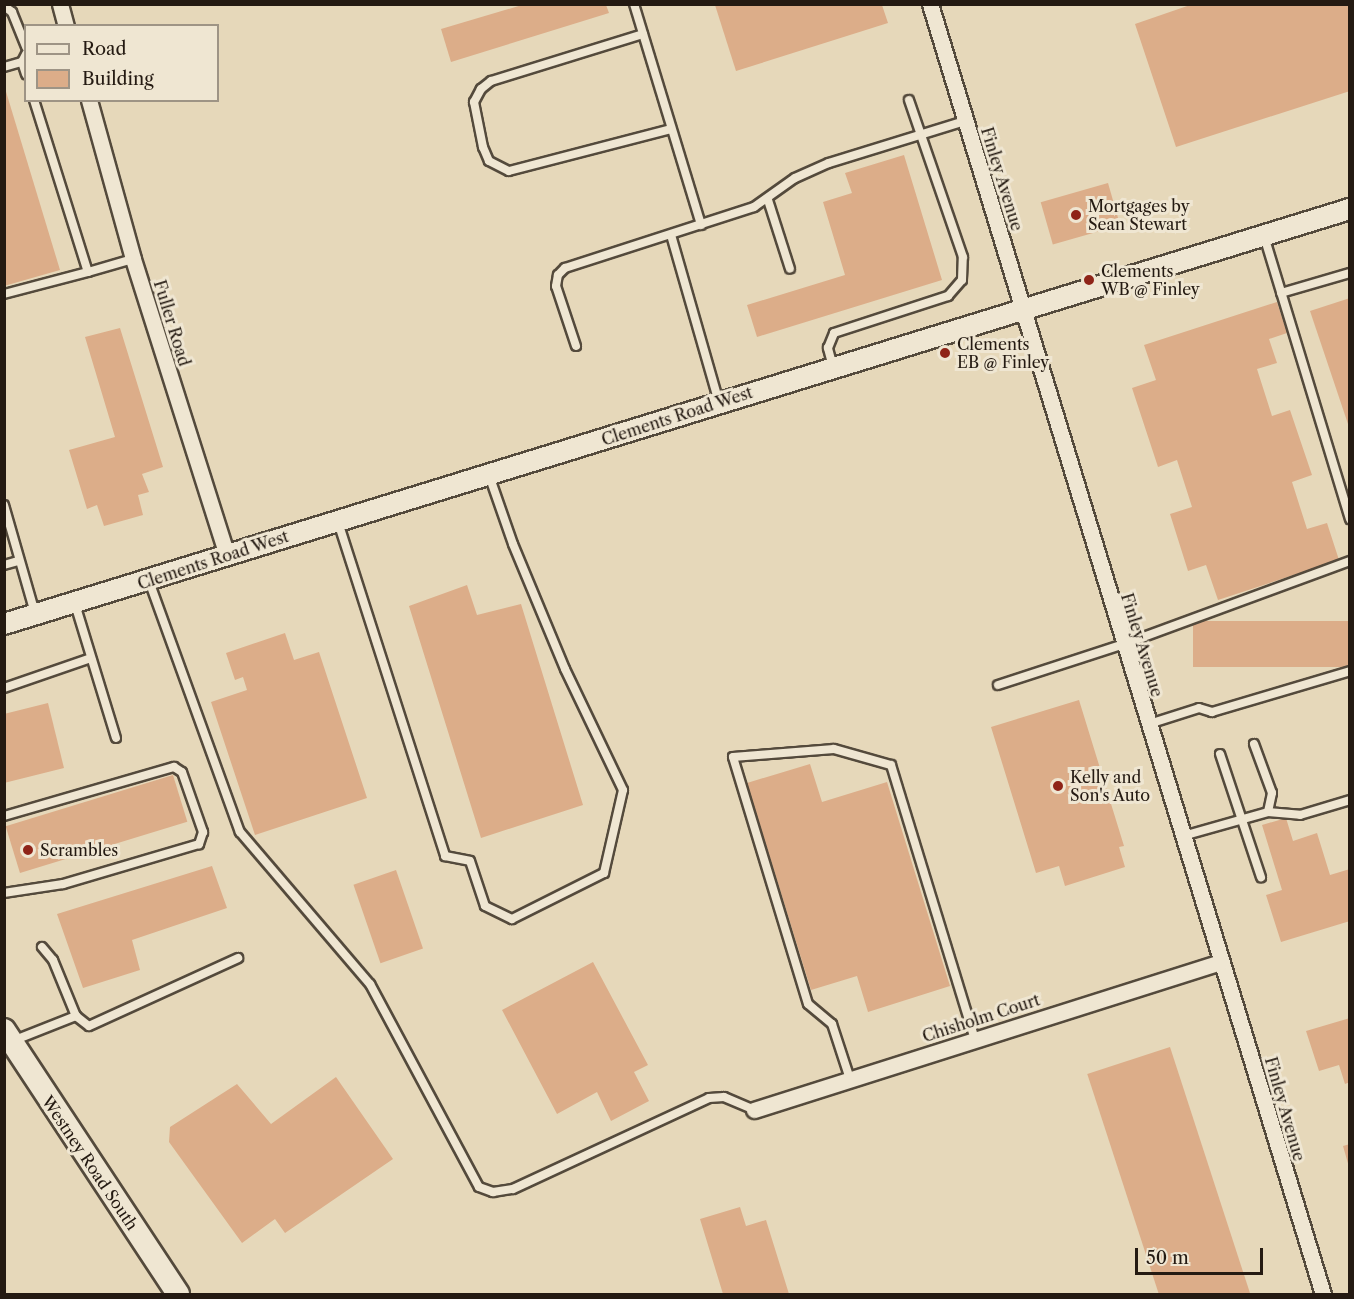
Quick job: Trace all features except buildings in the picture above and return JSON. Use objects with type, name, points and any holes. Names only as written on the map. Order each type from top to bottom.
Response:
[{"type":"main road","name":"Westney Road South","points":[[8,1036],[178,1294]]},
{"type":"street","points":[[60,4],[65,24]]},
{"type":"street","name":"Finley Avenue","points":[[930,4],[1024,308],[1181,836],[1323,1294]]},
{"type":"street","name":"Fuller Road","points":[[90,102],[133,259],[226,555]]},
{"type":"street","name":"Clements Road West","points":[[4,624],[1350,209]]},
{"type":"street","name":"Chisholm Court","points":[[754,1110],[1221,962]]},
{"type":"lane","points":[[634,4],[701,225]]},
{"type":"lane","points":[[7,11],[24,43]]},
{"type":"lane","points":[[643,34],[491,81],[481,89],[474,102],[483,147],[489,161],[509,171],[672,129]]},
{"type":"lane","points":[[4,67],[24,58]]},
{"type":"lane","points":[[833,368],[828,348],[834,333],[948,296],[962,280],[963,257],[909,100]]},
{"type":"lane","points":[[35,102],[88,272]]},
{"type":"lane","points":[[576,346],[556,286],[558,275],[565,268],[672,235],[768,200],[795,178],[829,163],[965,121]]},
{"type":"lane","points":[[768,200],[790,269]]},
{"type":"lane","points":[[672,235],[719,402]]},
{"type":"lane","points":[[1264,235],[1350,519]]},
{"type":"lane","points":[[4,294],[133,259]]},
{"type":"lane","points":[[1281,293],[1350,273]]},
{"type":"lane","points":[[338,520],[445,856],[470,861],[484,906],[512,919],[603,873],[623,790],[565,669],[513,544],[489,474]]},
{"type":"lane","points":[[4,505],[18,549],[18,561],[36,614]]},
{"type":"lane","points":[[4,565],[18,561]]},
{"type":"lane","points":[[998,685],[1124,644],[1350,561]]},
{"type":"lane","points":[[149,581],[240,832],[370,984],[479,1187],[493,1192],[513,1188],[709,1098],[724,1097],[754,1110]]},
{"type":"lane","points":[[75,602],[116,738]]},
{"type":"lane","points":[[4,688],[91,658]]},
{"type":"lane","points":[[1148,724],[1199,708],[1212,712],[1350,671]]},
{"type":"lane","points":[[1254,744],[1272,793],[1268,812]]},
{"type":"lane","points":[[850,1079],[832,1024],[808,1004],[733,757],[834,749],[891,765],[975,1039]]},
{"type":"lane","points":[[1220,754],[1261,877]]},
{"type":"lane","points":[[4,816],[174,767],[182,772],[203,832],[199,844],[63,884],[4,893]]},
{"type":"lane","points":[[1181,836],[1268,812],[1300,815],[1350,800]]},
{"type":"lane","points":[[42,947],[53,960],[76,1016],[89,1026],[238,958]]},
{"type":"lane","points":[[8,1036],[76,1016]]},
{"type":"place","name":"Mortgages by Sean Stewart","points":[[1076,215]]},
{"type":"place","name":"Clements WB @ Finley","points":[[1089,280]]},
{"type":"place","name":"Clements EB @ Finley","points":[[945,353]]},
{"type":"place","name":"Kelly and Son's Auto","points":[[1058,786]]},
{"type":"place","name":"Scrambles","points":[[28,850]]}]
